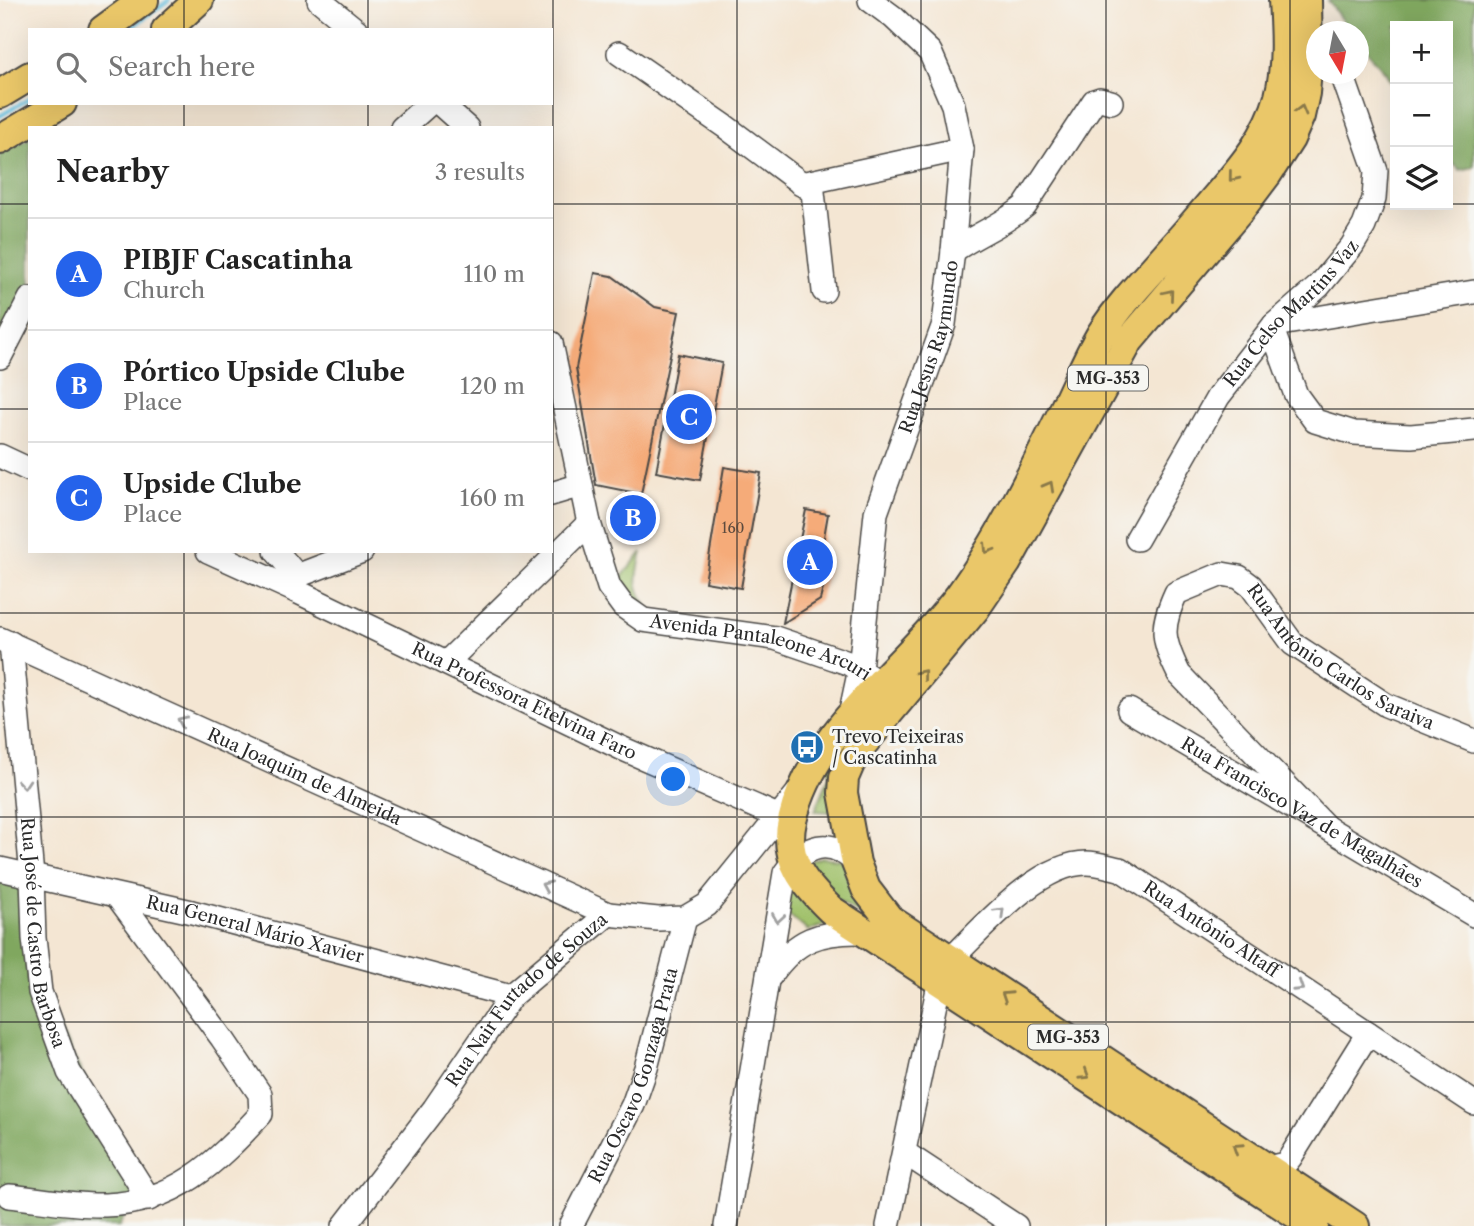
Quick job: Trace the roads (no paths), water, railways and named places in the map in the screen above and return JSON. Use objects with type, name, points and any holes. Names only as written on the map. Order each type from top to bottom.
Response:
[{"type":"main road","points":[[106,28],[144,0]]},
{"type":"main road","points":[[168,28],[199,0]]},
{"type":"main road","name":"MG-353","points":[[1305,11],[1284,67],[1278,99],[1267,126],[1250,155],[1233,178],[1126,299],[1101,334],[1037,463],[959,596],[916,647],[870,677],[849,719],[818,760],[784,819],[794,860],[806,886],[831,910],[863,932],[946,970],[1283,1170],[1355,1226]]},
{"type":"main road","name":"MG-353","points":[[1305,11],[1308,58],[1305,93],[1300,116],[1290,139],[1237,214],[1129,341],[1007,562],[975,609],[862,745],[850,764],[844,778],[844,801],[854,854],[866,889],[888,919],[946,970],[971,1000],[1314,1226]]},
{"type":"main road","points":[[0,94],[28,77]]},
{"type":"main road","points":[[0,140],[59,105]]},
{"type":"main road","points":[[854,854],[844,838],[836,798],[837,780],[845,753],[882,702],[884,693],[870,677]]},
{"type":"street","points":[[319,0],[354,28]]},
{"type":"street","name":"Rua Jesus Raymundo","points":[[870,0],[893,17],[930,52],[953,105],[962,149],[944,324],[876,513],[870,677]]},
{"type":"street","points":[[620,53],[813,192],[824,292]]},
{"type":"street","name":"Rua Celso Martins Vaz","points":[[1137,539],[1218,397],[1273,327],[1319,286],[1352,246],[1364,226],[1374,199],[1376,171],[1346,84]]},
{"type":"street","points":[[953,251],[1009,220],[1025,206],[1094,101],[1100,99],[1111,102]]},
{"type":"street","points":[[404,126],[428,105]]},
{"type":"street","points":[[441,105],[465,126]]},
{"type":"street","points":[[801,184],[962,149]]},
{"type":"street","points":[[1474,292],[1273,327],[1296,395],[1315,421],[1354,433],[1412,436],[1474,430]]},
{"type":"street","points":[[0,357],[28,303]]},
{"type":"street","name":"Avenida Pantaleone Arcuri","points":[[553,353],[589,523],[610,587],[623,606],[643,620],[775,638],[848,663],[870,677]]},
{"type":"street","points":[[553,441],[574,454]]},
{"type":"street","points":[[0,456],[28,469]]},
{"type":"street","points":[[553,493],[581,485]]},
{"type":"street","points":[[446,663],[589,523]]},
{"type":"street","name":"Rua Professora Etelvina Faro","points":[[213,553],[297,584],[446,663],[621,748],[784,819]]},
{"type":"street","name":"Rua Professora Etelvina Faro","points":[[277,553],[297,584]]},
{"type":"street","points":[[297,584],[358,553]]},
{"type":"street","name":"Rua Antônio Carlos Saraiva","points":[[1325,826],[1179,674],[1167,649],[1165,618],[1176,593],[1222,574],[1239,577],[1251,586],[1293,644],[1386,705],[1474,741]]},
{"type":"street","name":"Rua José de Castro Barbosa","points":[[5,641],[32,876],[34,938],[40,992],[69,1072],[149,1199]]},
{"type":"street","name":"Rua Joaquim de Almeida","points":[[5,641],[608,914]]},
{"type":"street","name":"Rua Francisco Vaz de Magalhães","points":[[1129,710],[1474,915]]},
{"type":"street","points":[[685,918],[707,905],[784,819]]},
{"type":"street","points":[[726,1226],[785,873],[794,860],[814,848],[825,846],[854,854]]},
{"type":"street","name":"Rua Antônio Altaff","points":[[946,970],[1014,897],[1047,873],[1086,863],[1120,869],[1474,1102]]},
{"type":"street","name":"Rua General Mário Xavier","points":[[0,869],[192,912],[511,996]]},
{"type":"street","points":[[9,1196],[104,1205],[149,1199],[190,1180],[229,1149],[261,1114],[260,1094],[117,896]]},
{"type":"street","name":"Rua Nair Furtado de Souza","points":[[344,1226],[434,1109],[511,996],[608,914],[658,919],[685,918]]},
{"type":"street","name":"Rua Oscavo Gonzaga Prata","points":[[571,1226],[634,1105],[685,918]]},
{"type":"street","points":[[769,978],[785,956],[808,941],[829,934],[863,932]]},
{"type":"street","points":[[888,1226],[931,1024],[946,970]]},
{"type":"street","points":[[931,1024],[951,1005],[971,1000]]},
{"type":"street","points":[[1283,1170],[1368,1033]]},
{"type":"street","points":[[905,1153],[1016,1226]]},
{"type":"waterway","points":[[131,28],[169,0]]},
{"type":"waterway","points":[[0,116],[28,99]]},
{"type":"place","name":"Upside Clube","points":[[689,417]]},
{"type":"place","name":"Pórtico Upside Clube","points":[[633,518]]},
{"type":"place","name":"PIBJF Cascatinha","points":[[810,562]]},
{"type":"place","name":"Trevo Teixeiras / Cascatinha","points":[[807,747]]}]
